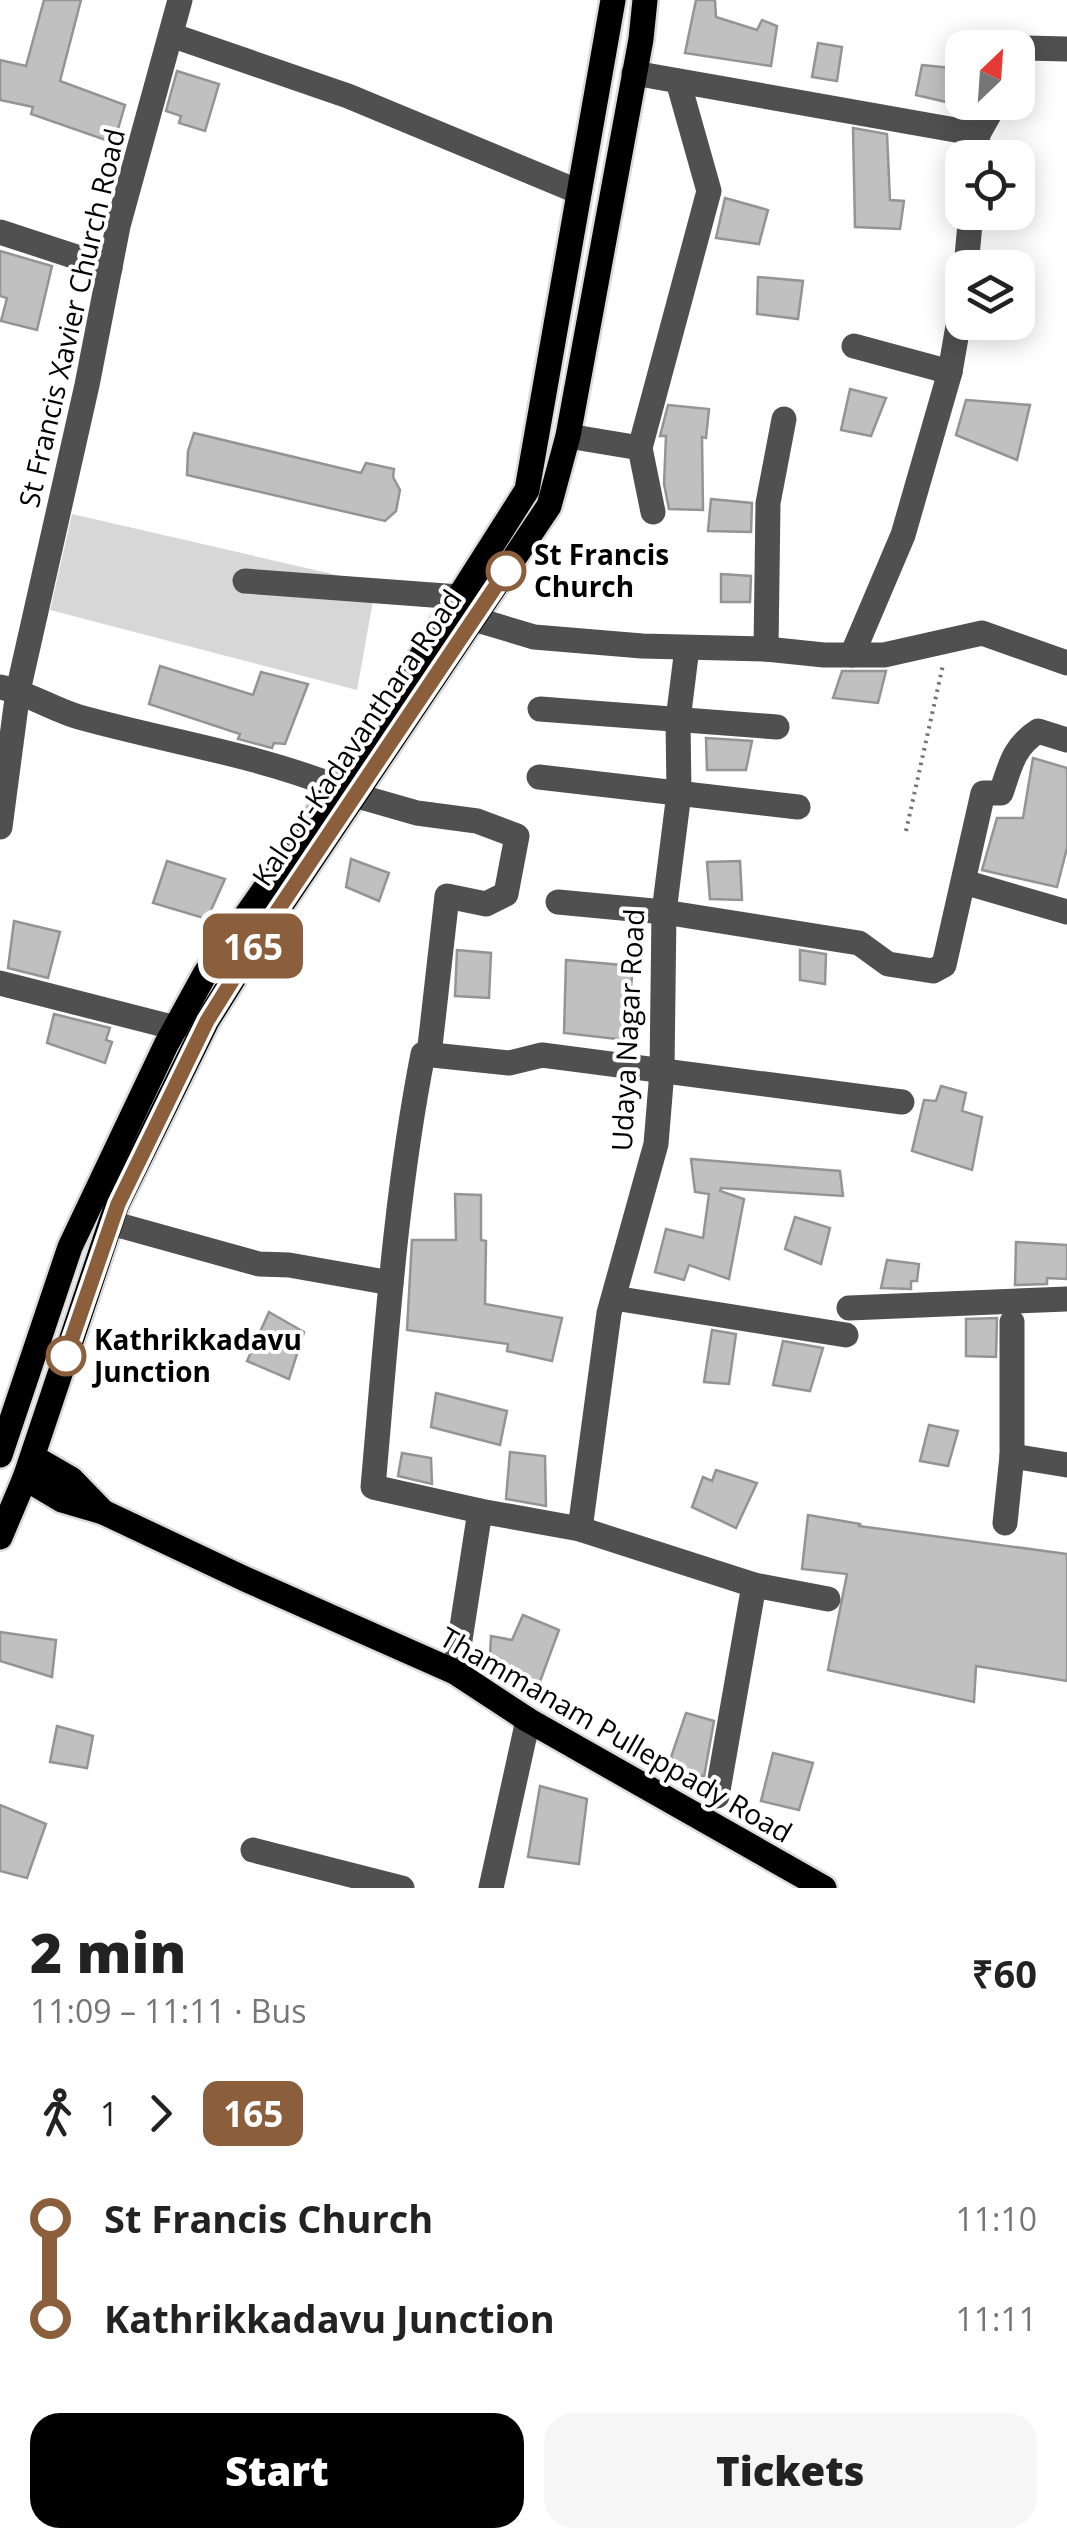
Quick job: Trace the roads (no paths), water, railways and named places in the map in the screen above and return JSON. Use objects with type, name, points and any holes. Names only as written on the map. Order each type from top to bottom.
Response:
[{"type":"main road","name":"Kaloor-Kadavanthara Road","points":[[0,1537],[29,1467],[118,1204],[207,1021],[461,610],[527,490],[613,0]]},
{"type":"main road","name":"Kaloor-Kadavanthara Road","points":[[461,610],[549,506],[568,436],[645,0]]},
{"type":"main road","name":"Kaloor-Kadavanthara Road","points":[[1,1447],[70,1247],[176,1028],[205,974],[346,791]]},
{"type":"main road","name":"Thammanam Pulleppady Road","points":[[29,1467],[72,1479],[104,1512],[455,1672],[528,1720],[824,1888]]},
{"type":"street","name":"St Francis Xavier Church Road","points":[[0,828],[9,689],[87,385],[110,268],[180,0]]},
{"type":"street","points":[[171,35],[348,96],[578,192]]},
{"type":"street","points":[[1035,48],[1067,49]]},
{"type":"street","points":[[634,73],[949,140]]},
{"type":"street","points":[[653,512],[640,448],[709,191],[678,81]]},
{"type":"street","points":[[0,232],[110,268]]},
{"type":"street","points":[[852,655],[903,535],[956,340]]},
{"type":"street","points":[[854,346],[950,372]]},
{"type":"street","points":[[766,650],[768,503],[784,419]]},
{"type":"street","points":[[568,436],[640,448]]},
{"type":"street","points":[[245,581],[461,610],[534,637],[687,648],[884,655],[982,633],[1067,663]]},
{"type":"street","name":"Udaya Nagar Road","points":[[580,1529],[614,1298],[656,1144],[662,1071],[664,912],[679,793],[678,720],[687,648]]},
{"type":"street","points":[[9,689],[74,716],[290,768],[346,791],[418,813],[477,821],[517,836],[506,894],[486,904],[448,896],[429,1055]]},
{"type":"street","points":[[540,709],[777,727]]},
{"type":"street","points":[[558,902],[664,912],[859,943],[888,964],[933,971],[944,965],[983,793],[1001,793],[1014,752],[1023,740],[1038,731],[1067,740]]},
{"type":"street","points":[[539,777],[798,807]]},
{"type":"street","points":[[964,882],[1067,912]]},
{"type":"street","points":[[0,983],[176,1028]]},
{"type":"street","points":[[828,1599],[754,1585],[580,1529],[373,1487],[408,1130],[423,1054],[509,1063],[542,1056],[902,1102]]},
{"type":"street","points":[[111,1223],[259,1264],[390,1283]]},
{"type":"street","points":[[614,1298],[846,1335]]},
{"type":"street","points":[[850,1308],[1067,1299]]},
{"type":"street","points":[[1005,1523],[1012,1456],[1012,1322]]},
{"type":"street","points":[[1012,1456],[1067,1465]]},
{"type":"street","points":[[455,1672],[480,1511]]},
{"type":"street","points":[[717,1796],[754,1585]]},
{"type":"street","points":[[491,1888],[528,1720]]},
{"type":"street","points":[[252,1850],[402,1888]]},
{"type":"place","name":"St Francis Church","points":[[506,571]]},
{"type":"place","name":"Kathrikkadavu Junction","points":[[66,1356]]}]
